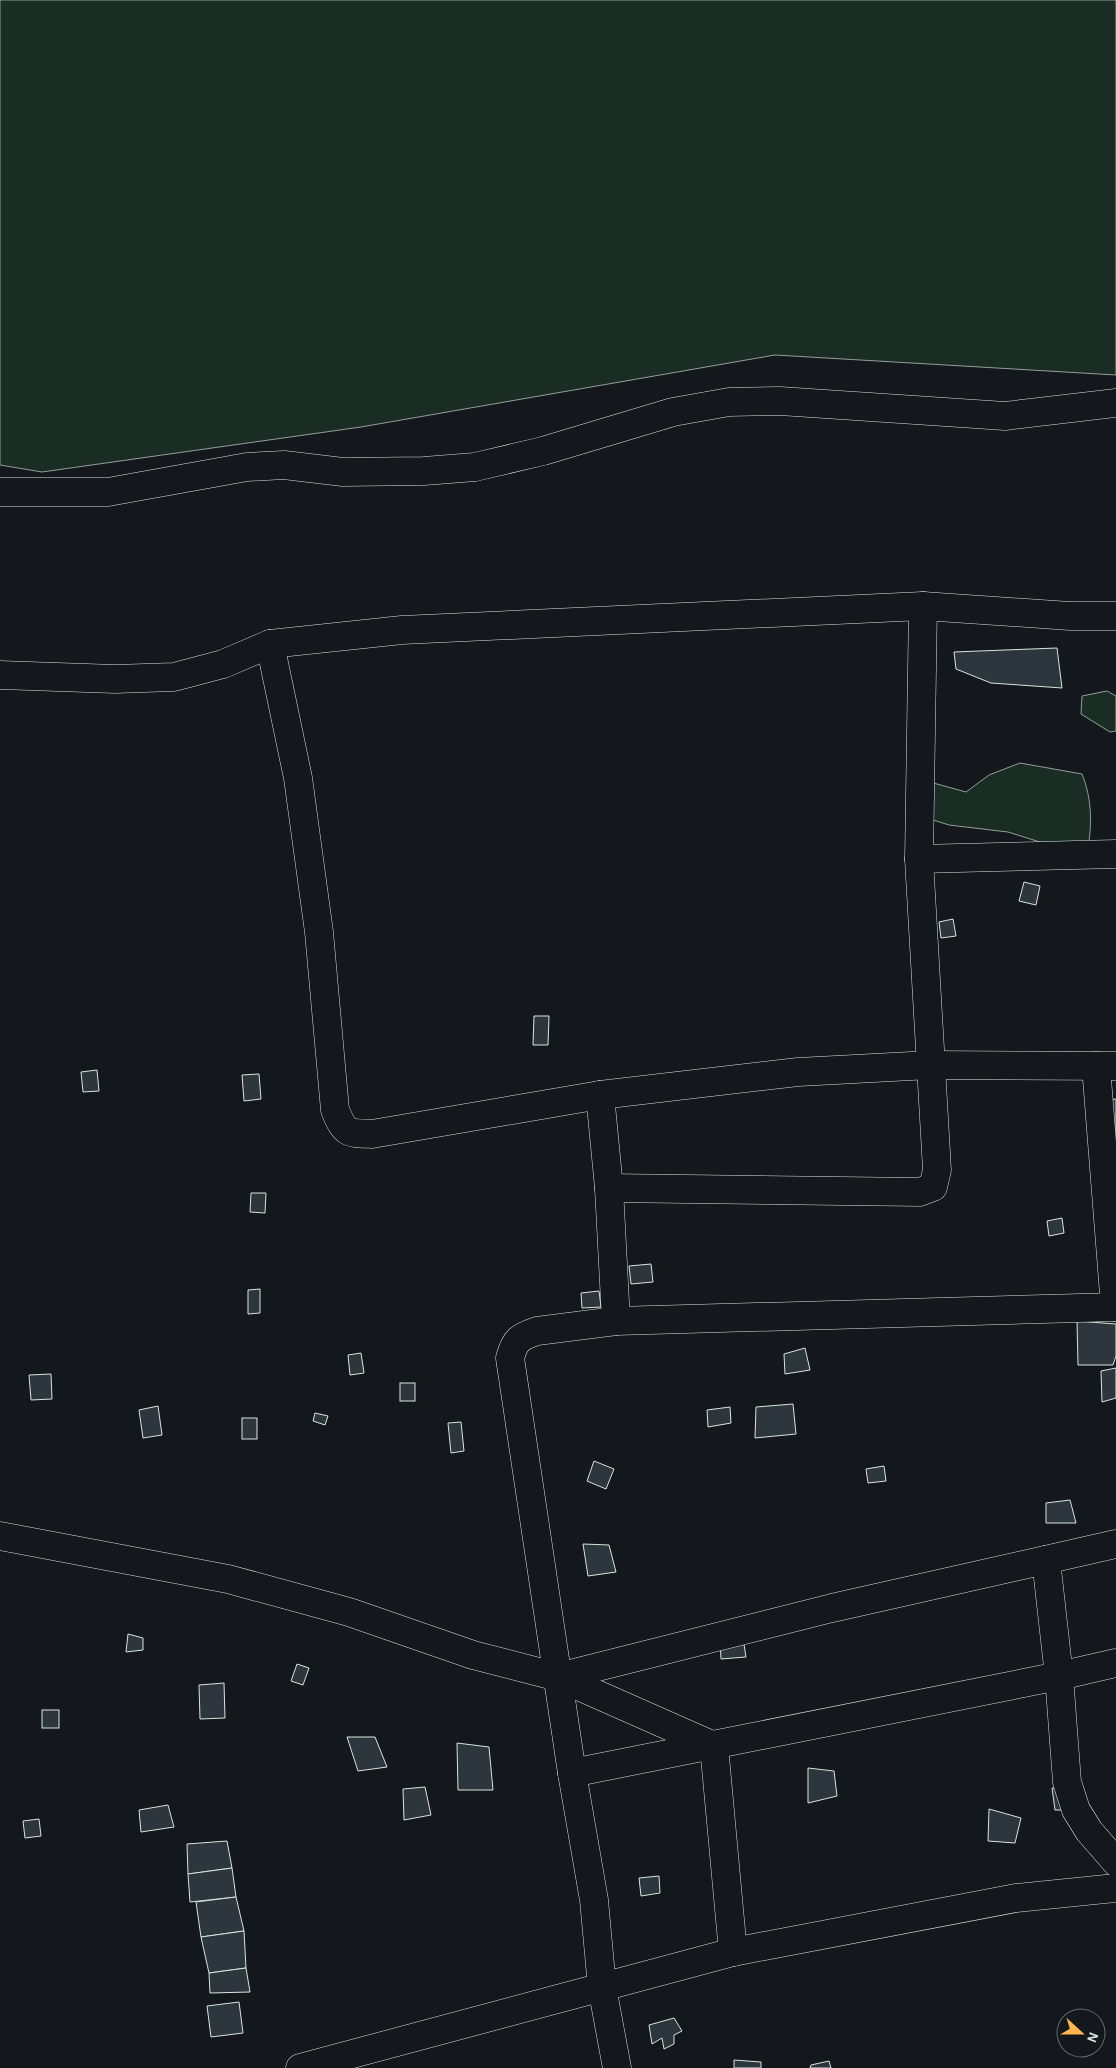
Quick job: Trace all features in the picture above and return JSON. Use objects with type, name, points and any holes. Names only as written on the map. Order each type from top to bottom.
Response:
[{"type":"street","points":[[0,492],[108,492],[247,468],[284,464],[343,472],[475,467],[543,451],[673,412],[729,402],[780,401],[1005,416],[1116,403]]},
{"type":"street","points":[[0,675],[115,679],[174,677],[223,664],[270,644],[402,630],[923,606],[1070,616],[1116,616]]},
{"type":"street","points":[[609,1188],[927,1191],[933,1186],[937,1170],[919,859],[923,606]]},
{"type":"street","points":[[270,644],[298,778],[318,932],[335,1110],[341,1125],[351,1133],[372,1134],[600,1095],[798,1072],[930,1065],[1106,1066],[1116,1307],[616,1321],[537,1330],[525,1335],[514,1343],[510,1358],[572,1773],[594,1900],[602,1987],[617,2068]]},
{"type":"street","points":[[919,859],[1116,854]]},
{"type":"street","points":[[600,1095],[609,1188],[616,1321]]},
{"type":"street","points":[[0,1536],[228,1579],[349,1612],[473,1654],[558,1677],[714,1746]]},
{"type":"street","points":[[558,1677],[832,1608],[1116,1544]]},
{"type":"street","points":[[1046,1560],[1059,1676],[1067,1782],[1076,1810],[1089,1831],[1116,1862]]},
{"type":"street","points":[[572,1773],[714,1746],[1116,1663]]},
{"type":"street","points":[[714,1746],[733,1952]]},
{"type":"street","points":[[300,2068],[733,1952],[1016,1898],[1116,1888]]},
{"type":"green space","points":[[0,0],[1116,0],[1116,375],[775,355],[361,427],[42,472],[0,465]]},
{"type":"green space","points":[[1107,691],[1116,696],[1116,731],[1110,732],[1081,714],[1082,696]]},
{"type":"green space","points":[[1020,763],[1082,774],[1088,793],[1090,811],[1088,849],[1059,848],[1008,832],[949,825],[927,818],[926,781],[966,792],[989,775]]},
{"type":"building","points":[[1057,648],[1062,688],[991,683],[956,669],[954,652]]},
{"type":"building","points":[[1024,882],[1040,886],[1036,905],[1019,901]]},
{"type":"building","points":[[953,919],[956,936],[941,938],[939,922]]},
{"type":"building","points":[[534,1016],[549,1016],[548,1045],[533,1045]]},
{"type":"building","points":[[97,1070],[99,1091],[83,1092],[81,1072]]},
{"type":"building","points":[[259,1074],[261,1099],[244,1101],[242,1075]]},
{"type":"building","points":[[1116,1099],[1116,1138],[1110,1139],[1105,1100]]},
{"type":"building","points":[[251,1193],[266,1193],[265,1213],[250,1212]]},
{"type":"building","points":[[1062,1218],[1064,1233],[1049,1236],[1047,1221]]},
{"type":"building","points":[[651,1264],[653,1282],[631,1284],[629,1266]]},
{"type":"building","points":[[260,1289],[260,1313],[248,1314],[248,1290]]},
{"type":"building","points":[[599,1291],[601,1307],[582,1308],[581,1293]]},
{"type":"building","points":[[1077,1321],[1116,1324],[1116,1356],[1113,1365],[1078,1365]]},
{"type":"building","points":[[805,1348],[810,1370],[785,1374],[784,1354]]},
{"type":"building","points":[[361,1353],[364,1373],[350,1375],[348,1355]]},
{"type":"building","points":[[1116,1368],[1116,1398],[1102,1402],[1101,1371]]},
{"type":"building","points":[[51,1374],[52,1399],[31,1400],[29,1375]]},
{"type":"building","points":[[400,1383],[415,1383],[415,1401],[400,1401]]},
{"type":"building","points":[[793,1404],[796,1434],[755,1438],[756,1407]]},
{"type":"building","points":[[158,1406],[162,1435],[143,1438],[139,1410]]},
{"type":"building","points":[[730,1407],[731,1423],[708,1427],[707,1410]]},
{"type":"building","points":[[315,1413],[328,1416],[325,1425],[313,1421]]},
{"type":"building","points":[[242,1418],[257,1418],[257,1439],[242,1439]]},
{"type":"building","points":[[461,1422],[464,1451],[451,1453],[448,1423]]},
{"type":"building","points":[[594,1461],[614,1469],[606,1489],[587,1481]]},
{"type":"building","points":[[884,1466],[886,1481],[868,1483],[866,1469]]},
{"type":"building","points":[[1070,1500],[1076,1523],[1046,1523],[1046,1503]]},
{"type":"building","points":[[583,1544],[609,1545],[616,1572],[588,1576]]},
{"type":"building","points":[[128,1634],[143,1638],[143,1650],[126,1652]]},
{"type":"building","points":[[743,1638],[746,1657],[721,1659],[720,1641]]},
{"type":"building","points":[[297,1664],[309,1668],[303,1685],[291,1681]]},
{"type":"building","points":[[224,1683],[225,1718],[200,1719],[199,1685]]},
{"type":"building","points":[[42,1710],[59,1710],[59,1728],[42,1728]]},
{"type":"building","points":[[347,1737],[375,1737],[387,1767],[358,1771]]},
{"type":"building","points":[[457,1743],[489,1747],[493,1790],[458,1790]]},
{"type":"building","points":[[808,1768],[834,1771],[837,1796],[808,1803]]},
{"type":"building","points":[[425,1787],[431,1815],[404,1820],[403,1789]]},
{"type":"building","points":[[1052,1788],[1064,1789],[1069,1810],[1055,1810]]},
{"type":"building","points":[[168,1805],[174,1827],[141,1832],[139,1810]]},
{"type":"building","points":[[989,1809],[1021,1818],[1015,1843],[988,1841]]},
{"type":"building","points":[[39,1819],[41,1836],[25,1838],[23,1821]]},
{"type":"building","points":[[227,1841],[232,1868],[188,1874],[187,1844]]},
{"type":"building","points":[[232,1868],[236,1897],[190,1902],[188,1874]]},
{"type":"building","points":[[659,1876],[660,1893],[641,1896],[639,1878]]},
{"type":"building","points":[[236,1897],[244,1931],[201,1937],[196,1902]]},
{"type":"building","points":[[244,1931],[246,1968],[209,1973],[201,1937]]},
{"type":"building","points":[[246,1968],[250,1992],[210,1993],[209,1973]]},
{"type":"building","points":[[239,2002],[243,2033],[211,2037],[207,2006]]},
{"type":"building","points":[[674,2018],[682,2031],[674,2035],[674,2044],[664,2049],[662,2038],[652,2044],[649,2025]]},
{"type":"building","points":[[734,2060],[761,2062],[761,2068],[734,2068]]},
{"type":"building","points":[[829,2061],[831,2068],[810,2068],[811,2065]]}]
